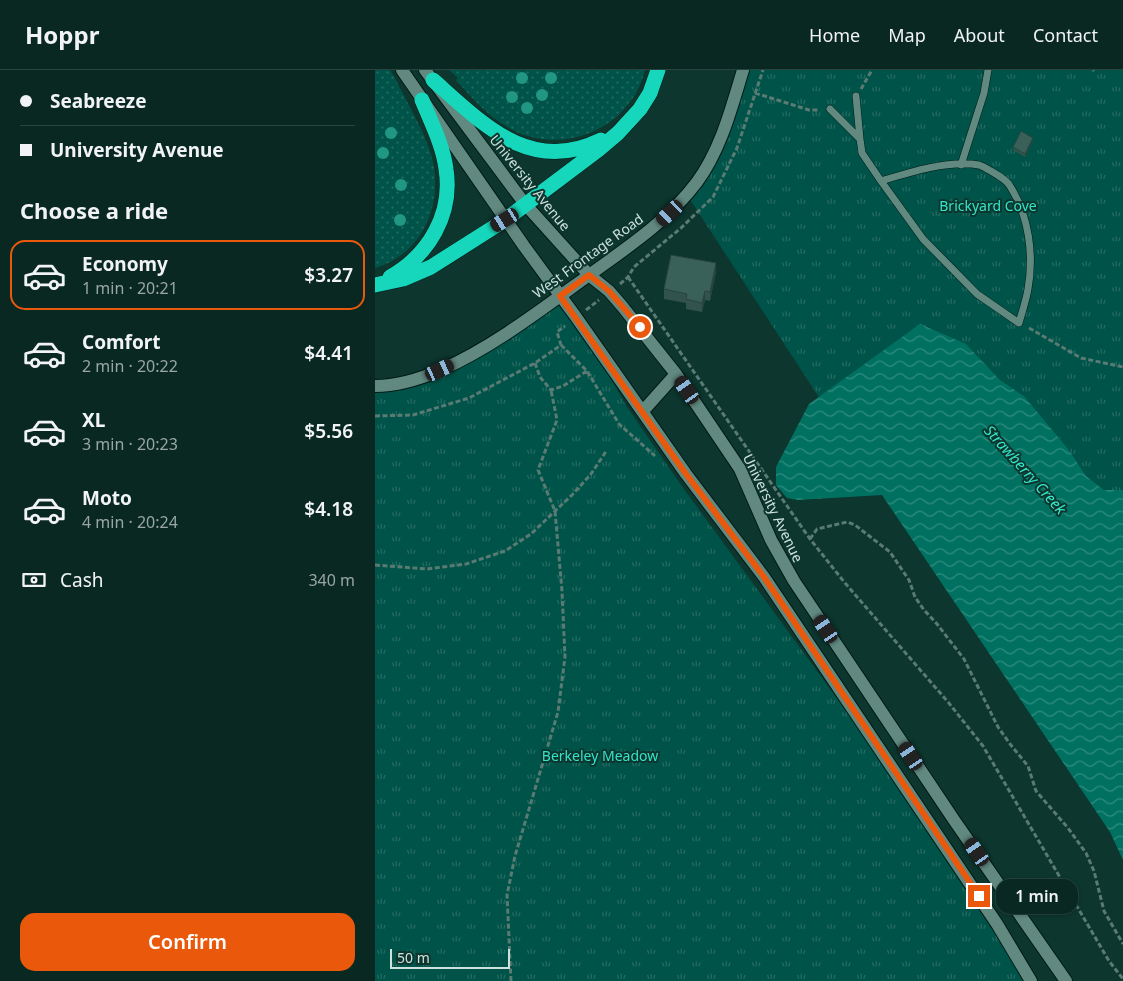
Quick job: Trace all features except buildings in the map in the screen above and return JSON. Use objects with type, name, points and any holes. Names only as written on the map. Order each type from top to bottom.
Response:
[{"type":"highway","points":[[375,285],[403,279],[423,271],[505,220],[609,141],[635,116],[650,93],[658,70]]},
{"type":"highway","points":[[429,75],[476,118],[499,135],[510,142],[533,149],[557,152],[582,148],[606,138],[635,116]]},
{"type":"highway","points":[[375,285],[400,272],[423,251],[436,232],[445,208],[448,180],[446,167],[439,143],[422,100]]},
{"type":"street","points":[[402,70],[505,220],[643,411],[686,474],[764,577],[993,917],[1031,981]]},
{"type":"street","name":"West Frontage Road","points":[[375,386],[416,380],[452,365],[487,345],[560,296],[659,223],[679,204],[705,170],[720,140],[743,70]]},
{"type":"street","name":"University Avenue","points":[[429,75],[525,204],[589,275],[609,291],[675,374],[740,469],[771,540],[794,581],[954,820],[1067,981]]},
{"type":"street","points":[[643,411],[675,374]]},
{"type":"lane","points":[[961,165],[984,93],[988,70]]},
{"type":"lane","points":[[856,96],[859,139],[862,153],[881,181],[923,239],[977,294],[1019,323],[1028,290],[1030,267],[1027,222],[1009,184],[980,165],[961,165],[918,170],[881,181]]},
{"type":"lane","points":[[830,109],[859,139]]},
{"type":"path","points":[[856,96],[872,70]]},
{"type":"path","points":[[755,92],[809,110],[830,109]]},
{"type":"path","points":[[628,277],[810,539],[983,746],[1109,960],[1123,979]]},
{"type":"path","points":[[1019,323],[1081,358],[1123,367]]},
{"type":"path","points":[[561,345],[587,371],[619,424],[658,459]]},
{"type":"path","points":[[511,981],[507,895],[515,856],[558,712],[565,657],[562,591],[555,511],[538,470],[557,420],[551,390],[540,377],[535,363]]},
{"type":"path","points":[[551,390],[563,386],[587,371]]},
{"type":"path","points":[[375,565],[427,569],[466,564],[505,551],[531,534],[573,494],[591,474],[607,450]]},
{"type":"path","points":[[810,539],[817,529],[847,522],[855,525],[890,552],[909,580],[915,597],[964,659],[998,727],[1028,766],[1036,791],[1068,828],[1085,853],[1094,871],[1104,911],[1123,944]]},
{"type":"green space","points":[[375,70],[390,70],[415,116],[431,154],[435,172],[435,190],[427,223],[418,238],[406,251],[392,261],[375,268]]},
{"type":"green space","points":[[449,70],[645,70],[639,88],[629,104],[601,128],[584,135],[566,139],[547,140],[517,132],[497,121],[471,97],[456,80],[458,78]]},
{"type":"green space","name":"Brickyard Cove","points":[[743,70],[1123,70],[1123,490],[1104,490],[1086,476],[1069,450],[1024,396],[1000,380],[966,344],[820,399],[687,195],[696,183]]},
{"type":"green space","name":"Berkeley Meadow","points":[[560,296],[576,317],[627,407],[681,485],[936,834],[1033,981],[375,981],[375,386],[440,370]]},
{"type":"water","name":"Strawberry Creek","points":[[920,324],[966,344],[1000,380],[1024,396],[1069,450],[1086,476],[1104,490],[1123,490],[1123,860],[1110,832],[882,495],[798,500],[787,498],[776,485],[776,467],[809,404]]},
{"type":"route","points":[[640,327],[609,291],[589,275],[560,296],[686,474],[764,577],[979,896]]}]
